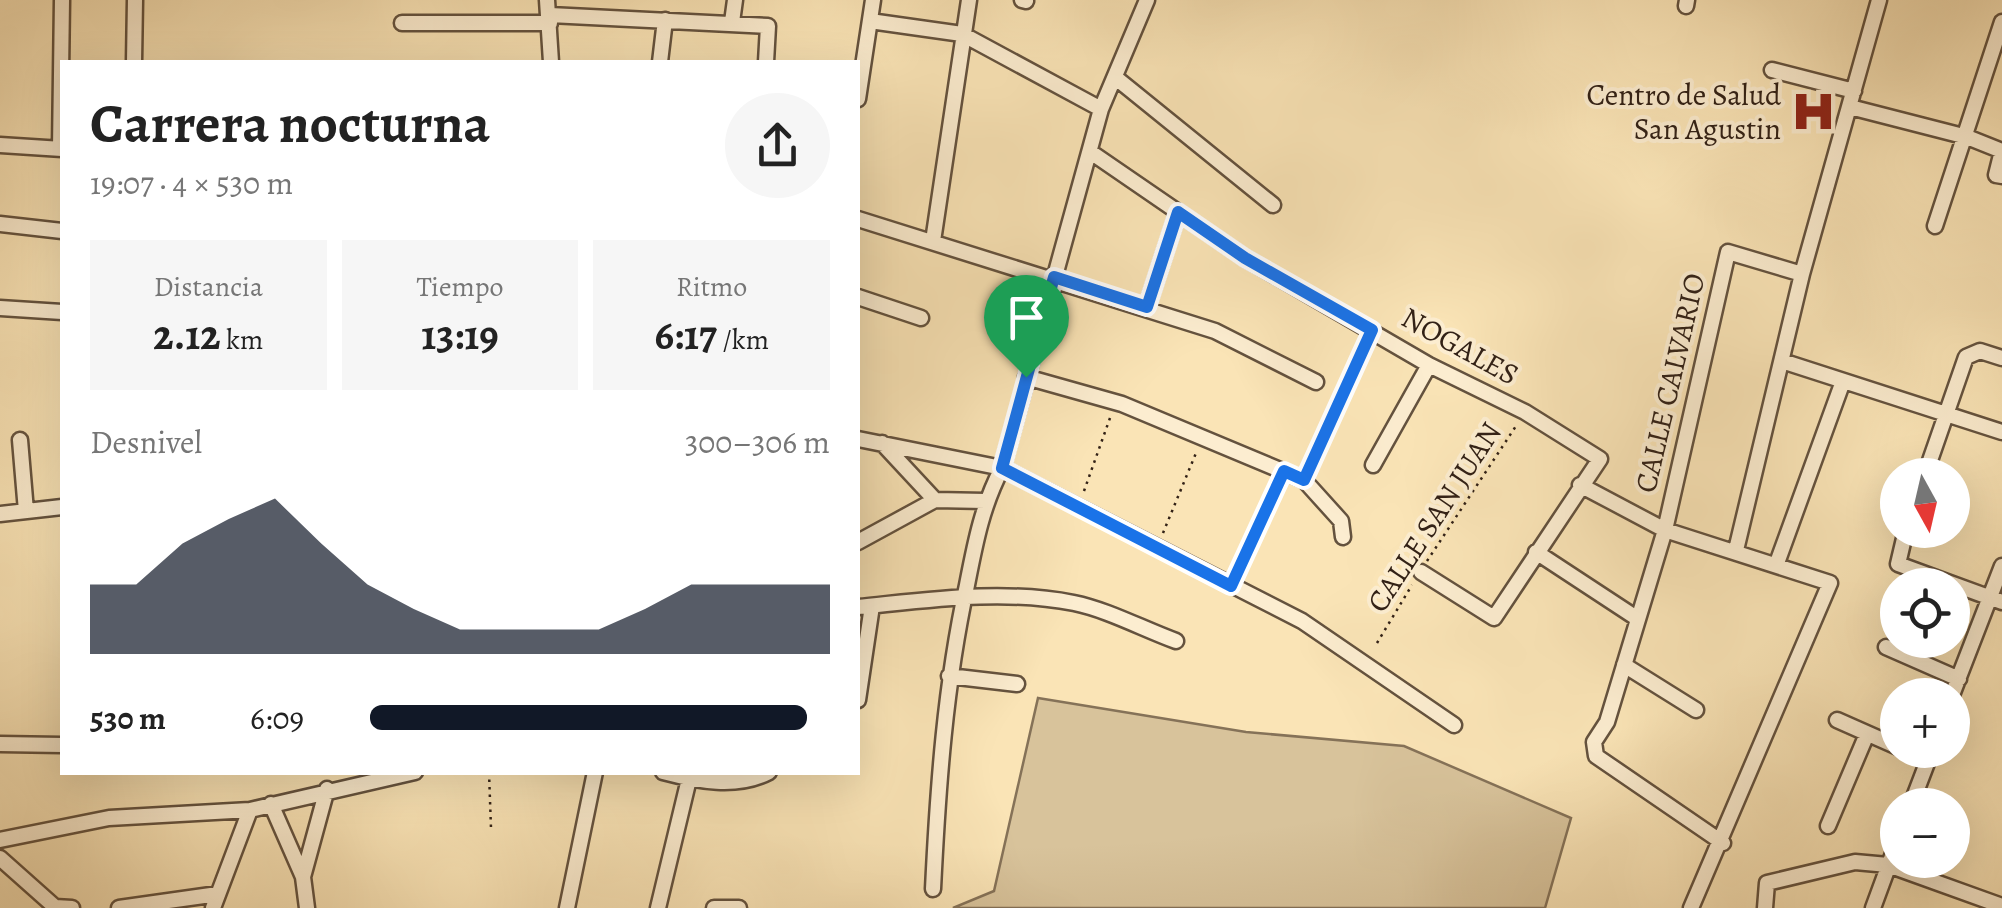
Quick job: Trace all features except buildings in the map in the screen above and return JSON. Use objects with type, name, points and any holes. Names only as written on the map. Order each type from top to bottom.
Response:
[{"type":"street","points":[[62,0],[62,60]]},
{"type":"street","points":[[134,60],[135,0]]},
{"type":"street","points":[[732,22],[735,0]]},
{"type":"street","points":[[860,86],[873,0]]},
{"type":"street","points":[[933,241],[969,0]]},
{"type":"street","points":[[934,889],[939,755],[948,676],[984,501],[1002,468],[1092,153],[1101,109],[1148,0]]},
{"type":"street","points":[[1736,550],[1785,362],[1802,274],[1879,0]]},
{"type":"street","points":[[402,23],[549,13],[732,22],[768,26],[766,60]]},
{"type":"street","points":[[549,13],[551,60]]},
{"type":"street","points":[[660,60],[665,20]]},
{"type":"street","points":[[870,22],[962,34],[1101,109]]},
{"type":"street","points":[[1934,226],[1967,137],[2002,22]]},
{"type":"street","points":[[1772,70],[1854,91]]},
{"type":"street","points":[[1116,78],[1273,206]]},
{"type":"street","points":[[1850,107],[1967,137],[2002,152],[1996,175],[2002,176]]},
{"type":"street","points":[[0,145],[60,148]]},
{"type":"street","name":"NOGALES","points":[[1092,153],[1245,258],[1429,365],[1525,412],[1600,459],[1580,485]]},
{"type":"street","points":[[1147,307],[1178,212]]},
{"type":"street","points":[[860,219],[1216,331],[1316,382]]},
{"type":"street","points":[[0,224],[60,231]]},
{"type":"street","name":"CALLE CALVARIO","points":[[1722,843],[1830,582],[1665,530],[1728,252],[1802,274]]},
{"type":"street","points":[[860,298],[922,318]]},
{"type":"street","points":[[0,308],[60,312]]},
{"type":"street","points":[[1931,458],[1966,357],[1980,351],[2002,358]]},
{"type":"street","points":[[1785,362],[1842,384],[2002,432]]},
{"type":"street","points":[[1373,465],[1429,365]]},
{"type":"street","points":[[1026,377],[1115,402],[1304,480],[1341,521],[1343,536]]},
{"type":"street","points":[[1777,563],[1842,384]]},
{"type":"street","points":[[860,438],[1002,468],[1302,621],[1454,725]]},
{"type":"street","points":[[20,440],[26,511]]},
{"type":"street","points":[[882,442],[935,500]]},
{"type":"street","points":[[1421,572],[1494,618],[1580,485],[1665,530],[1607,722],[1594,742],[1596,756],[1722,843],[1691,908]]},
{"type":"street","points":[[860,541],[935,500],[984,501]]},
{"type":"street","points":[[0,514],[60,506]]},
{"type":"street","points":[[1900,548],[1898,564],[1996,600]]},
{"type":"street","points":[[1536,552],[1638,619]]},
{"type":"street","points":[[1913,658],[1959,678],[1996,600],[2002,566]]},
{"type":"street","points":[[860,673],[865,606],[964,596],[1078,604],[1176,642]]},
{"type":"street","points":[[1624,665],[1696,710]]},
{"type":"street","points":[[948,676],[1017,684]]},
{"type":"street","points":[[1837,720],[1880,740]]},
{"type":"street","points":[[1828,826],[1867,734]]},
{"type":"street","points":[[0,744],[60,745]]},
{"type":"street","points":[[0,840],[108,818],[250,810],[400,775]]},
{"type":"street","points":[[567,908],[594,775]]},
{"type":"street","points":[[675,775],[689,779],[747,778]]},
{"type":"street","points":[[658,908],[689,779]]},
{"type":"street","points":[[303,877],[327,790]]},
{"type":"street","points":[[271,804],[303,877],[308,908]]},
{"type":"street","points":[[119,908],[216,901],[250,810]]},
{"type":"street","points":[[2,861],[55,908],[72,908]]},
{"type":"street","points":[[1764,908],[1767,882],[1855,862],[1880,864]]},
{"type":"street","points":[[1873,908],[1883,878]]},
{"type":"street","points":[[1921,878],[2001,903]]},
{"type":"street","points":[[1951,908],[1957,892]]},
{"type":"street","points":[[714,908],[739,908]]},
{"type":"path","points":[[1304,480],[1372,330]]},
{"type":"path","points":[[1078,509],[1115,402]]},
{"type":"path","name":"CALLE SAN JUAN","points":[[1377,644],[1525,412]]},
{"type":"path","points":[[1156,549],[1202,438]]},
{"type":"path","points":[[1231,586],[1284,471]]},
{"type":"path","points":[[489,775],[491,828]]},
{"type":"shaded area","points":[[1038,698],[1246,732],[1404,746],[1571,818],[1545,908],[953,908],[994,891]]},
{"type":"place","name":"Centro de Salud San Agustin","points":[[1814,112]]},
{"type":"route","points":[[1178,212],[1245,258],[1372,330],[1304,480],[1284,471],[1231,586],[1002,468],[1026,377],[1054,277],[1147,307],[1178,212]]}]
